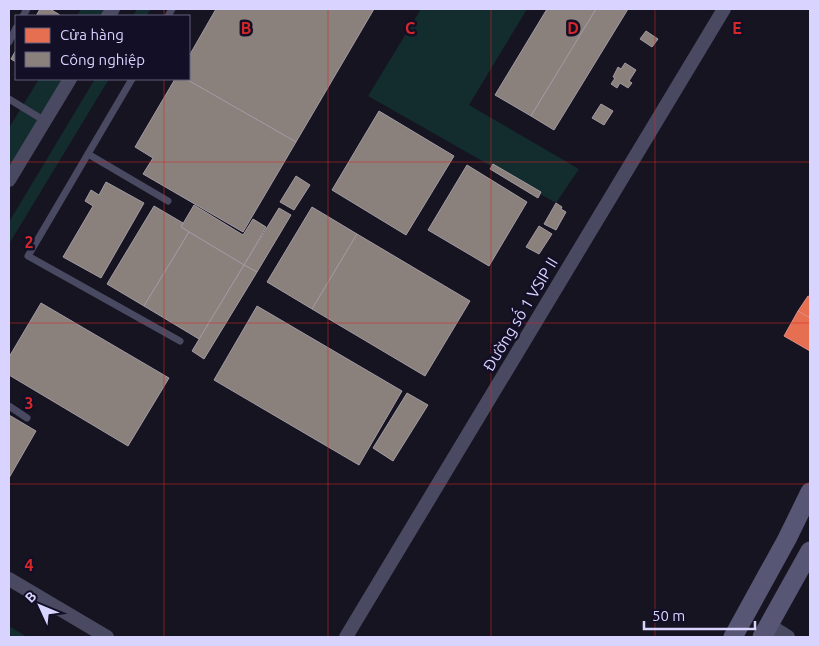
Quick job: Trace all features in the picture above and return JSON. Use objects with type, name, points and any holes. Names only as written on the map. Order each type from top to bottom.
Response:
[{"type":"main road","points":[[733,637],[808,500]]},
{"type":"main road","points":[[765,631],[810,552],[788,539]]},
{"type":"street","name":"Đường số 1 VSIP II","points":[[346,637],[724,9]]},
{"type":"street","points":[[9,180],[69,80]]},
{"type":"street","points":[[9,579],[107,637]]},
{"type":"street","points":[[765,631],[788,637]]},
{"type":"lane","points":[[9,42],[15,30]]},
{"type":"lane","points":[[131,80],[28,256],[180,342]]},
{"type":"lane","points":[[9,99],[45,120]]},
{"type":"lane","points":[[88,154],[168,202]]},
{"type":"lane","points":[[9,406],[27,418]]},
{"type":"green space","points":[[81,9],[108,9],[104,15],[78,15]]},
{"type":"green space","points":[[137,9],[151,9],[147,15],[134,15]]},
{"type":"green space","points":[[421,9],[527,9],[469,105],[579,169],[556,203],[368,96]]},
{"type":"green space","points":[[38,80],[64,80],[9,171],[9,128]]},
{"type":"green space","points":[[94,80],[108,80],[9,244],[9,222]]},
{"type":"green space","points":[[9,626],[27,637],[9,637]]},
{"type":"building: Cửa hàng","points":[[808,296],[810,297],[810,318],[798,311]]},
{"type":"building: Cửa hàng","points":[[798,311],[810,318],[810,351],[784,336]]},
{"type":"building: Công nghiệp","points":[[40,9],[50,9],[60,15],[37,15]]},
{"type":"building: Công nghiệp","points":[[216,9],[374,9],[296,142],[188,80],[190,80],[190,54]]},
{"type":"building: Công nghiệp","points":[[547,9],[596,9],[531,116],[495,95]]},
{"type":"building: Công nghiệp","points":[[596,9],[628,9],[554,130],[531,116]]},
{"type":"building: Công nghiệp","points":[[646,31],[658,39],[652,47],[640,39]]},
{"type":"building: Công nghiệp","points":[[15,52],[15,61],[11,59]]},
{"type":"building: Công nghiệp","points":[[625,63],[636,70],[629,81],[632,83],[628,88],[620,83],[617,88],[611,84],[615,78],[613,77],[618,67],[621,69]]},
{"type":"building: Công nghiệp","points":[[174,80],[188,80],[296,142],[243,232],[143,174],[153,158],[135,147]]},
{"type":"building: Công nghiệp","points":[[601,104],[613,111],[604,125],[592,118]]},
{"type":"building: Công nghiệp","points":[[379,111],[454,156],[406,235],[332,190]]},
{"type":"building: Công nghiệp","points":[[493,164],[541,192],[538,198],[490,169]]},
{"type":"building: Công nghiệp","points":[[467,165],[527,202],[489,266],[428,230]]},
{"type":"building: Công nghiệp","points":[[296,176],[310,185],[294,210],[280,202]]},
{"type":"building: Công nghiệp","points":[[106,182],[144,203],[101,278],[63,257],[93,206],[85,201],[91,190],[99,195]]},
{"type":"building: Công nghiệp","points":[[556,203],[566,212],[556,230],[544,224]]},
{"type":"building: Công nghiệp","points":[[194,205],[243,235],[253,219],[266,227],[244,265],[181,227]]},
{"type":"building: Công nghiệp","points":[[154,206],[183,223],[181,227],[189,232],[144,306],[107,284]]},
{"type":"building: Công nghiệp","points":[[312,207],[357,234],[312,309],[267,282]]},
{"type":"building: Công nghiệp","points":[[279,208],[291,215],[257,272],[244,265]]},
{"type":"building: Công nghiệp","points":[[539,226],[552,234],[539,254],[526,247]]},
{"type":"building: Công nghiệp","points":[[189,232],[244,265],[199,339],[144,306]]},
{"type":"building: Công nghiệp","points":[[357,234],[470,301],[425,376],[312,309]]},
{"type":"building: Công nghiệp","points":[[244,265],[257,272],[204,359],[192,351]]},
{"type":"building: Công nghiệp","points":[[41,303],[169,378],[128,446],[9,375],[9,357]]},
{"type":"building: Công nghiệp","points":[[257,306],[402,391],[359,465],[214,380]]},
{"type":"building: Công nghiệp","points":[[407,393],[428,405],[393,461],[373,448]]},
{"type":"building: Công nghiệp","points":[[9,415],[36,431],[9,478]]}]
